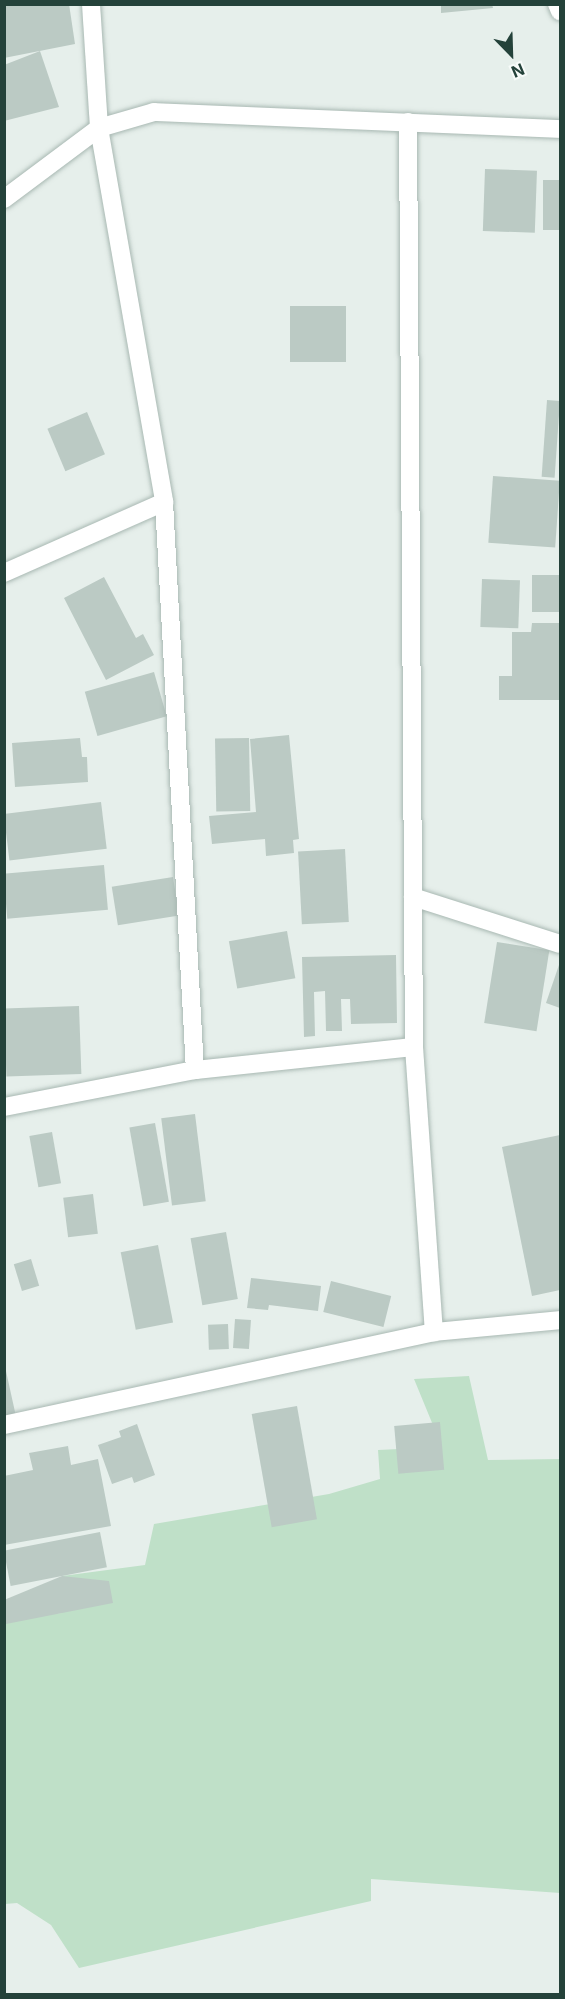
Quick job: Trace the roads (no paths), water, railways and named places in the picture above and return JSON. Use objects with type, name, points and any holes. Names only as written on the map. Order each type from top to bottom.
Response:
[{"type":"street","points":[[91,4],[99,128],[164,502],[195,1070]]},
{"type":"street","points":[[556,4],[561,11]]},
{"type":"street","points":[[4,199],[99,128],[154,112],[561,129]]},
{"type":"street","points":[[408,122],[414,1047],[434,1332]]},
{"type":"street","points":[[4,573],[164,502]]},
{"type":"street","points":[[412,897],[561,944]]},
{"type":"street","points":[[4,1107],[195,1070],[414,1047]]},
{"type":"street","points":[[4,1425],[434,1332],[561,1320]]}]
